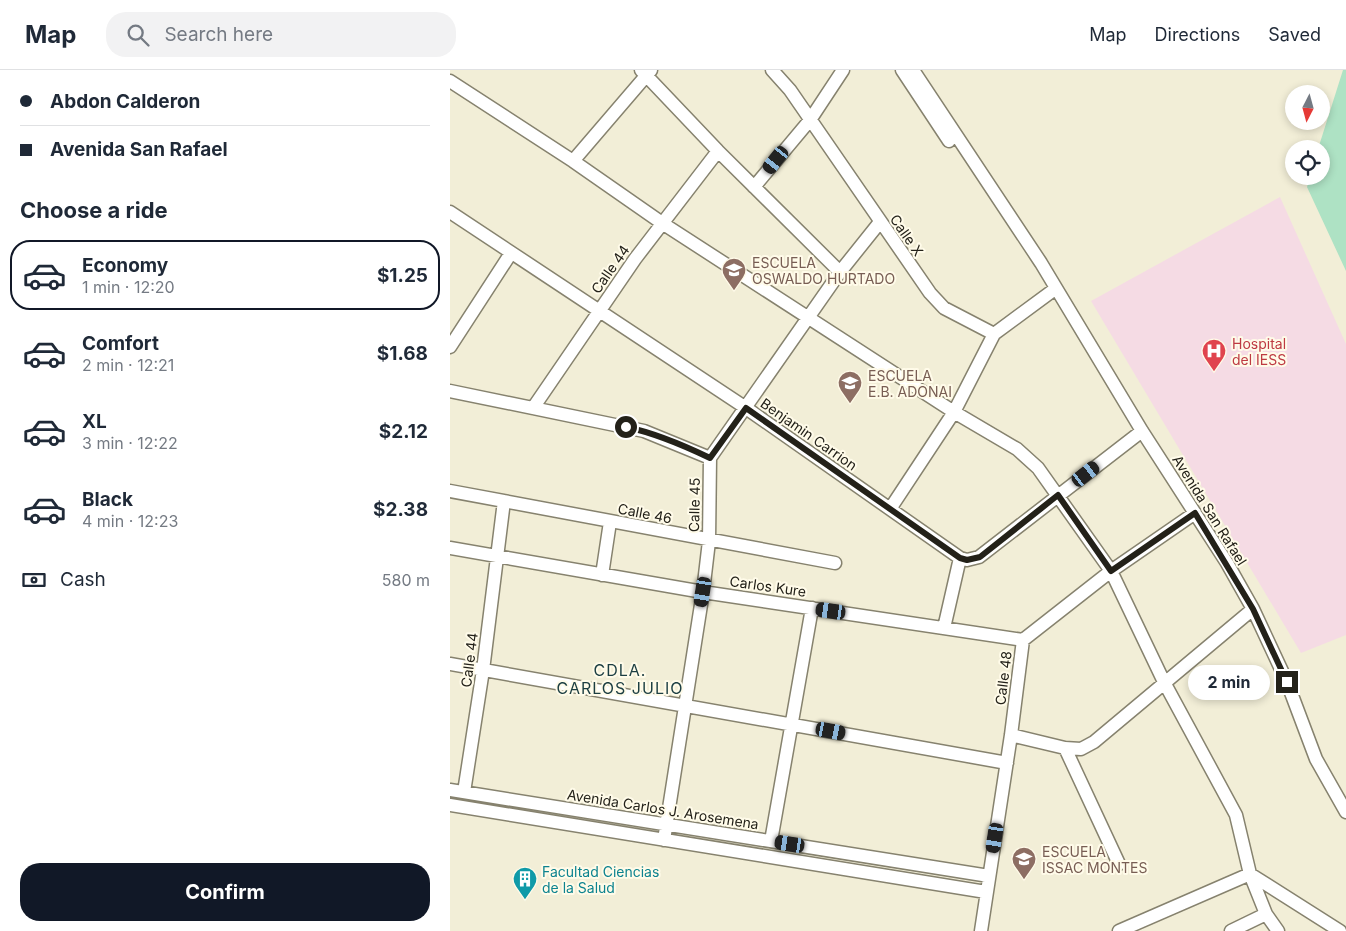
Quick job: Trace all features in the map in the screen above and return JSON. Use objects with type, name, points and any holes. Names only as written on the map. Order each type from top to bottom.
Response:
[{"type":"street","name":"Calle X","points":[[772,70],[790,90],[880,222],[938,302],[944,308],[994,334]]},
{"type":"street","points":[[754,187],[810,120],[843,70]]},
{"type":"street","name":"Avenida San Rafael","points":[[902,70],[1033,266],[1055,289]]},
{"type":"street","name":"Avenida San Rafael","points":[[913,70],[1041,263],[1055,289],[1253,609],[1287,682],[1316,759],[1346,812]]},
{"type":"street","points":[[572,161],[646,72],[718,151],[840,272]]},
{"type":"street","points":[[450,81],[662,223],[954,412],[1017,449],[1038,468],[1111,571],[1164,682],[1236,815],[1250,874],[1266,914],[1278,931]]},
{"type":"street","name":"Calle 44","points":[[533,408],[662,223],[718,151]]},
{"type":"street","name":"Benjamin Carrion","points":[[450,212],[746,408],[960,558]]},
{"type":"street","points":[[450,391],[644,431],[710,458],[840,272],[880,222]]},
{"type":"street","points":[[450,347],[511,253]]},
{"type":"street","points":[[890,509],[954,412],[994,334],[1055,289]]},
{"type":"street","points":[[944,628],[960,558],[967,560],[980,557],[1142,430]]},
{"type":"street","name":"Calle 45","points":[[664,840],[687,704],[703,592],[708,540],[710,458]]},
{"type":"street","name":"Calle 46","points":[[450,491],[835,563]]},
{"type":"street","name":"Calle 44","points":[[464,792],[483,670],[504,502]]},
{"type":"street","name":"Calle 48","points":[[981,931],[1011,735],[1022,640],[1111,571],[1195,513]]},
{"type":"street","points":[[602,575],[610,522]]},
{"type":"street","name":"Carlos Kure","points":[[450,548],[496,558],[703,592],[1022,640]]},
{"type":"street","points":[[771,841],[812,608]]},
{"type":"street","points":[[1011,735],[1066,748],[1080,749],[1094,742],[1253,609]]},
{"type":"street","points":[[450,664],[687,704],[1007,763]]},
{"type":"street","points":[[1066,748],[1119,864]]},
{"type":"street","name":"Avenida Carlos J. Arosemena","points":[[450,790],[989,876]]},
{"type":"street","points":[[450,805],[986,892]]},
{"type":"street","points":[[1119,931],[1250,874]]},
{"type":"street","points":[[1250,874],[1340,931]]},
{"type":"street","points":[[1231,931],[1266,914]]},
{"type":"shaded area","points":[[1280,197],[1346,344],[1346,635],[1301,653],[1091,301]]},
{"type":"green space","points":[[1343,70],[1346,70],[1346,271],[1307,187],[1308,185],[1330,185],[1330,140],[1321,140],[1324,130],[1330,130],[1330,111]]},
{"type":"place","name":"ESCUELA OSWALDO HURTADO","points":[[734,291]]},
{"type":"place","name":"Hospital del IESS","points":[[1214,372]]},
{"type":"place","name":"ESCUELA E.B. ADONAI","points":[[850,404]]},
{"type":"place","name":"ESCUELA ISSAC MONTES","points":[[1024,880]]},
{"type":"place","name":"Facultad Ciencias de la Salud","points":[[525,900]]},
{"type":"district","name":"CDLA. CARLOS JULIO","points":[[620,679]]},
{"type":"route","points":[[626,427],[644,431],[710,458],[746,408],[960,558],[967,560],[974,560],[980,557],[1058,495],[1111,571],[1195,513],[1227,563],[1253,609],[1287,682]]}]
